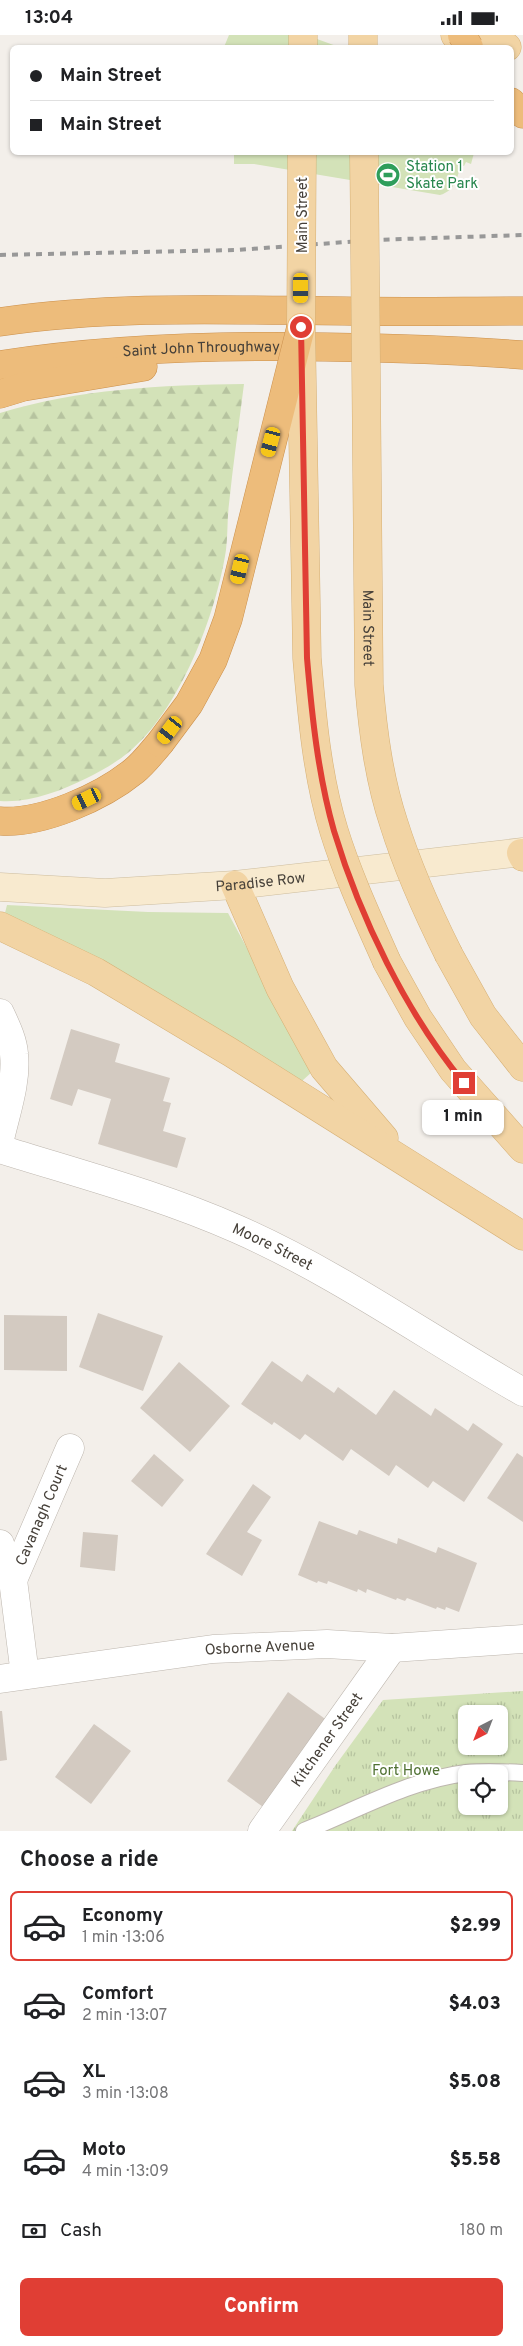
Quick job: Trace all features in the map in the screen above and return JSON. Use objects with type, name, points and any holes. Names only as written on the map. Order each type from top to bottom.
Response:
[{"type":"highway","points":[[514,105],[523,114]]},
{"type":"highway","points":[[0,316],[223,309],[523,311]]},
{"type":"highway","points":[[0,322],[50,315]]},
{"type":"highway","points":[[0,821],[56,813],[103,791],[135,771],[160,743],[189,704],[213,661],[228,619],[301,327]]},
{"type":"highway","name":"Saint John Throughway","points":[[0,365],[45,358],[220,345],[460,350],[523,355]]},
{"type":"highway","points":[[0,394],[23,387],[84,376],[171,364],[342,347]]},
{"type":"main road","points":[[455,35],[497,45]]},
{"type":"main road","name":"Main Street","points":[[302,155],[301,327],[307,658],[312,713],[334,830],[354,888],[387,962],[418,1018],[453,1070],[523,1149]]},
{"type":"main road","name":"Main Street","points":[[364,155],[369,685],[373,731],[381,776],[394,824],[427,911],[483,1016],[523,1067]]},
{"type":"main road","name":"Paradise Row","points":[[0,887],[105,893],[235,885],[522,854]]},
{"type":"main road","points":[[235,885],[280,988],[324,1068],[406,1163]]},
{"type":"main road","points":[[0,927],[96,972],[230,1052],[523,1236]]},
{"type":"street","points":[[0,1013],[10,1035],[14,1054],[13,1080],[0,1139]]},
{"type":"street","name":"Moore Street","points":[[0,1149],[158,1197],[238,1229],[302,1260],[523,1392]]},
{"type":"street","name":"Cavanagh Court","points":[[13,1580],[70,1448]]},
{"type":"street","points":[[0,1544],[13,1580],[13,1677]]},
{"type":"street","name":"Osborne Avenue","points":[[13,1677],[213,1649],[326,1644],[392,1648],[523,1639]]},
{"type":"street","name":"Kitchener Street","points":[[262,1831],[392,1648]]},
{"type":"lane","points":[[304,1831],[390,1795],[435,1779],[466,1773],[523,1773]]},
{"type":"green space","points":[[229,35],[306,35],[334,45],[225,45]]},
{"type":"green space","name":"Station 1 Skate Park","points":[[234,155],[473,155],[471,164],[466,162],[464,166],[461,165],[457,179],[452,187],[440,195],[254,164],[234,164]]},
{"type":"green space","points":[[244,384],[228,510],[226,550],[221,576],[204,631],[193,659],[179,686],[147,734],[129,752],[114,763],[56,792],[23,800],[0,801],[0,413],[59,398],[120,390]]},
{"type":"green space","points":[[7,905],[148,912],[228,913],[313,1071],[302,1081],[126,974],[5,913]]},
{"type":"green space","name":"Fort Howe","points":[[523,1691],[523,1831],[292,1831],[335,1766],[383,1700]]},
{"type":"building","points":[[71,1029],[120,1044],[115,1062],[170,1078],[163,1101],[171,1103],[163,1131],[186,1138],[177,1168],[98,1144],[111,1099],[78,1089],[72,1106],[50,1099]]},
{"type":"building","points":[[98,1313],[163,1336],[143,1391],[79,1367]]},
{"type":"building","points":[[4,1315],[67,1316],[67,1371],[4,1370]]},
{"type":"building","points":[[272,1361],[302,1382],[307,1374],[334,1393],[338,1387],[376,1415],[394,1390],[431,1416],[435,1408],[468,1431],[473,1423],[503,1444],[464,1502],[433,1481],[428,1488],[396,1465],[389,1476],[351,1449],[343,1461],[305,1434],[300,1440],[274,1422],[272,1425],[241,1404]]},
{"type":"building","points":[[179,1362],[230,1406],[190,1452],[140,1408]]},
{"type":"building","points":[[517,1453],[523,1457],[523,1522],[487,1498]]},
{"type":"building","points":[[154,1454],[184,1480],[162,1507],[131,1481]]},
{"type":"building","points":[[253,1484],[271,1497],[247,1532],[262,1540],[242,1576],[206,1554]]},
{"type":"building","points":[[319,1521],[357,1535],[359,1530],[397,1544],[398,1538],[436,1553],[438,1547],[477,1563],[459,1612],[446,1607],[445,1610],[437,1607],[436,1609],[407,1598],[405,1601],[397,1598],[396,1600],[367,1589],[366,1593],[358,1589],[357,1592],[328,1581],[327,1584],[318,1581],[317,1583],[298,1575]]},
{"type":"building","points":[[83,1532],[118,1535],[115,1571],[80,1567]]},
{"type":"building","points":[[288,1692],[328,1721],[266,1809],[227,1781]]},
{"type":"building","points":[[0,1711],[2,1711],[7,1760],[0,1761]]},
{"type":"building","points":[[94,1724],[131,1751],[91,1804],[55,1777]]},
{"type":"railway","points":[[0,255],[237,250],[374,240],[523,235]]},
{"type":"place","name":"Station 1 Skate Park","points":[[388,175]]},
{"type":"route","points":[[301,327],[307,658],[312,713],[324,786],[334,830],[354,888],[387,962],[418,1018],[464,1083]]}]
